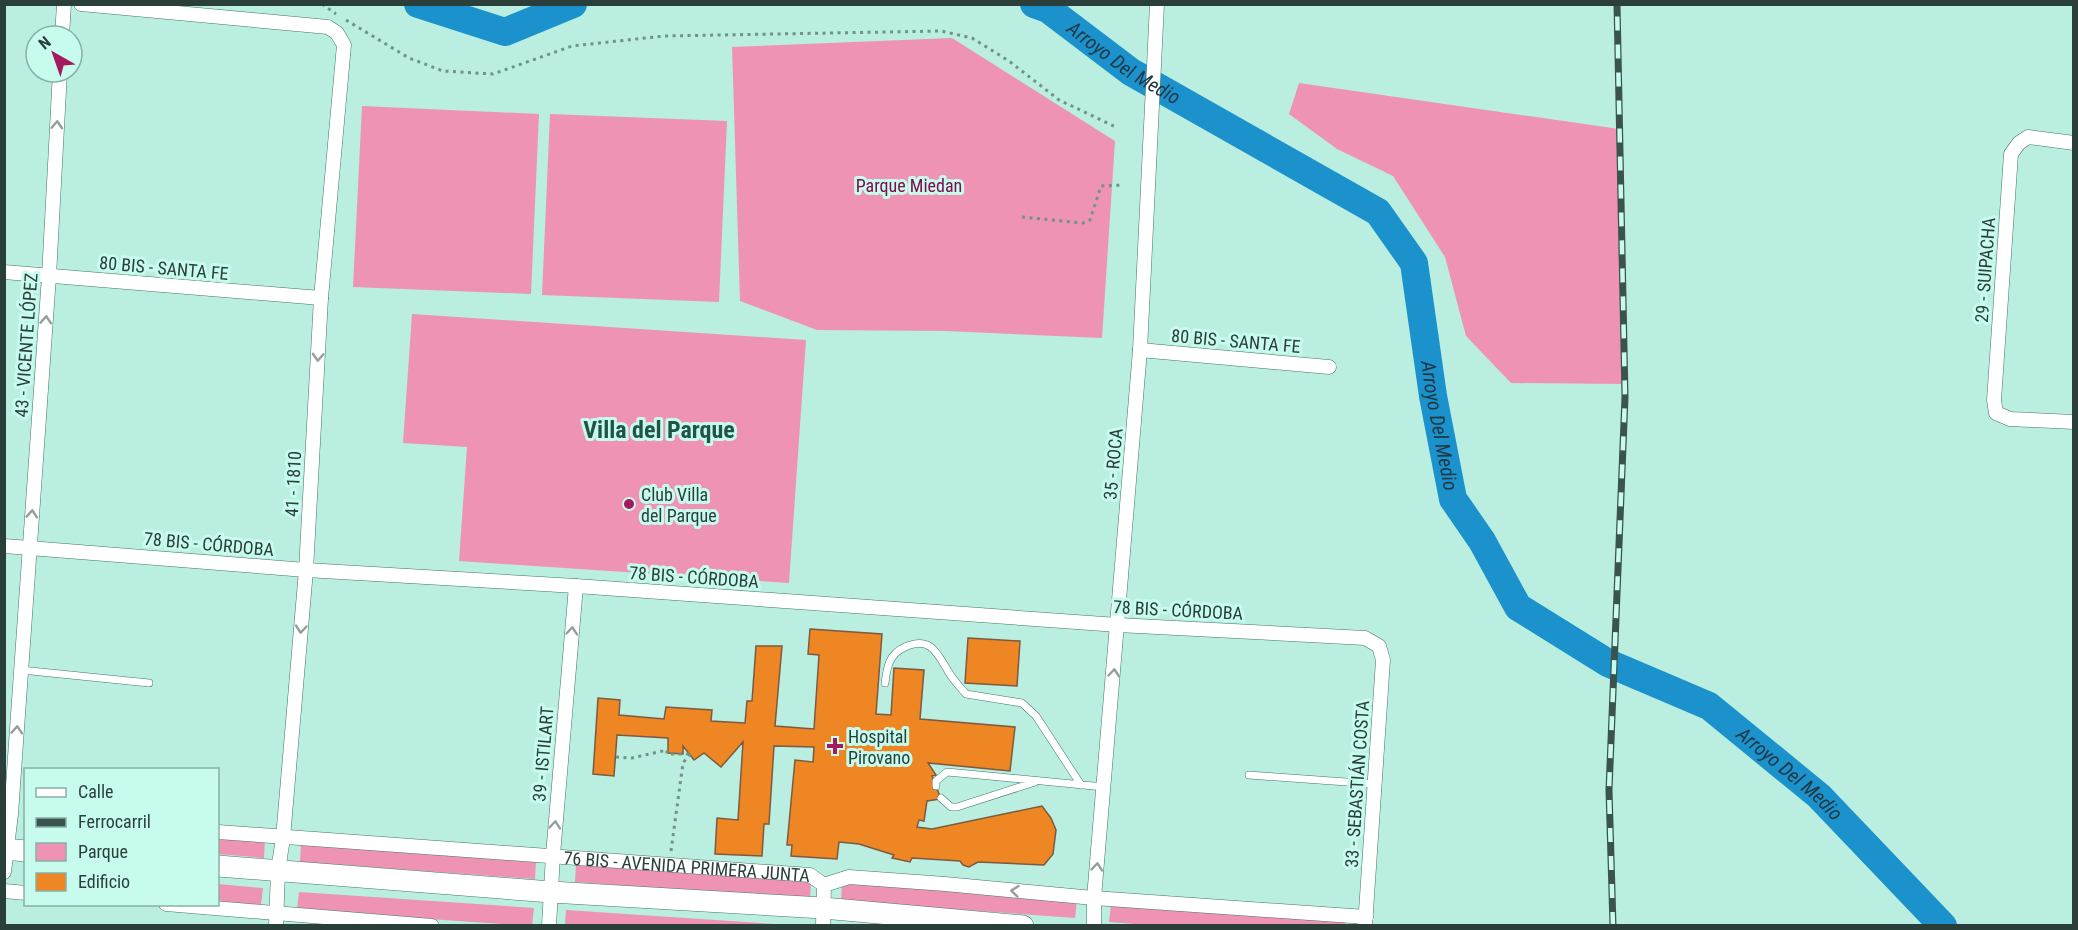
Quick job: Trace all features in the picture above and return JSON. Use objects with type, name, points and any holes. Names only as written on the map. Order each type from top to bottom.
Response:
[{"type":"highway","name":"76 BIS - AVENIDA PRIMERA JUNTA","points":[[219,866],[550,892],[823,917],[1023,926]]},
{"type":"street","points":[[63,24],[64,4]]},
{"type":"street","name":"41 - 1810","points":[[81,4],[328,27],[337,33],[344,45],[321,298],[306,570],[284,838],[278,871],[276,920]]},
{"type":"street","name":"35 - ROCA","points":[[1094,926],[1094,898],[1140,350],[1156,9]]},
{"type":"street","name":"43 - VICENTE LÓPEZ","points":[[4,872],[12,850],[8,814],[30,548],[59,84]]},
{"type":"street","name":"29 - SUIPACHA","points":[[2073,143],[2028,137],[2019,143],[2011,154],[1994,400],[1996,413],[2010,419],[2073,422]]},
{"type":"street","name":"80 BIS - SANTA FE","points":[[4,272],[321,298]]},
{"type":"street","name":"80 BIS - SANTA FE","points":[[1140,350],[1329,367]]},
{"type":"street","name":"78 BIS - CÓRDOBA","points":[[4,546],[306,570],[576,586],[1118,625],[1365,638],[1379,646]]},
{"type":"street","name":"39 - ISTILART","points":[[549,926],[576,586]]},
{"type":"street","name":"33 - SEBASTIÁN COSTA","points":[[1366,921],[1383,660],[1379,646]]},
{"type":"street","points":[[8,814],[24,815]]},
{"type":"street","name":"76 BIS - AVENIDA PRIMERA JUNTA","points":[[219,832],[810,875],[824,885],[849,878],[945,884],[1366,921]]},
{"type":"street","points":[[823,917],[824,885]]},
{"type":"street","points":[[4,891],[24,893]]},
{"type":"street","points":[[180,906],[276,920],[432,926]]},
{"type":"lane","points":[[885,683],[888,665],[894,655],[903,648],[916,644],[930,645],[940,655],[948,672],[966,694],[1022,703],[1036,716],[1081,785]]},
{"type":"lane","points":[[21,670],[149,683]]},
{"type":"lane","points":[[936,786],[936,781],[948,772],[1104,788]]},
{"type":"lane","points":[[1249,775],[1374,784]]},
{"type":"lane","points":[[941,798],[951,807],[957,807],[1038,781]]},
{"type":"path","points":[[322,4],[409,58],[444,71],[493,74],[572,46],[664,36],[941,31],[972,38],[1009,61],[1059,100],[1118,128]]},
{"type":"path","points":[[1022,217],[1083,223],[1090,220],[1101,186],[1123,185]]},
{"type":"path","points":[[616,757],[632,758],[667,750],[667,754],[690,754],[683,763],[669,864]]},
{"type":"green space","name":"Parque Miedan","points":[[952,38],[1115,141],[1102,338],[946,331],[817,330],[740,301],[732,47]]},
{"type":"green space","points":[[1299,83],[1619,129],[1622,384],[1511,383],[1466,336],[1445,257],[1393,176],[1337,149],[1289,114]]},
{"type":"green space","points":[[362,106],[539,114],[531,294],[353,287]]},
{"type":"green space","points":[[550,114],[727,121],[719,302],[542,295]]},
{"type":"green space","name":"Club Villa del Parque","points":[[412,314],[806,340],[789,583],[459,561],[467,447],[403,443]]},
{"type":"green space","points":[[219,836],[265,840],[264,858],[219,854]]},
{"type":"green space","points":[[301,844],[536,861],[535,879],[300,862]]},
{"type":"green space","points":[[576,864],[811,881],[810,899],[575,882]]},
{"type":"green space","points":[[842,883],[1077,900],[1075,918],[841,901]]},
{"type":"green space","points":[[219,884],[263,888],[261,905],[219,902]]},
{"type":"green space","points":[[299,892],[534,908],[532,926],[297,910]]},
{"type":"green space","points":[[1111,904],[1346,920],[1345,926],[1161,926],[1109,922]]},
{"type":"green space","points":[[566,910],[790,925],[565,925]]},
{"type":"building","points":[[810,629],[882,634],[876,714],[891,715],[894,668],[924,670],[920,719],[1015,727],[1010,771],[928,763],[936,775],[932,776],[941,799],[927,801],[924,821],[919,820],[917,827],[932,829],[1042,806],[1056,830],[1053,854],[1044,865],[978,862],[969,867],[960,861],[912,858],[910,862],[892,858],[894,855],[859,844],[839,842],[837,859],[791,856],[792,845],[787,845],[795,760],[813,762],[814,747],[774,746],[769,824],[764,824],[762,856],[715,854],[717,818],[738,820],[743,742],[721,767],[704,753],[694,760],[683,746],[683,754],[668,753],[668,738],[617,735],[614,776],[593,774],[598,698],[620,700],[619,715],[664,719],[666,707],[712,710],[711,721],[745,723],[747,701],[752,701],[756,646],[782,646],[775,726],[814,729],[819,655],[808,654]]},
{"type":"building","points":[[968,638],[1020,641],[1017,686],[965,683]]},
{"type":"waterway","name":"Arroyo Del Medio","points":[[418,4],[505,32],[573,4]]},
{"type":"waterway","name":"Arroyo Del Medio","points":[[1034,4],[1048,9],[1131,72],[1378,212],[1414,263],[1433,396],[1453,499],[1482,541],[1518,607],[1608,663],[1709,706],[1819,796],[1943,926]]},
{"type":"railway","points":[[1613,926],[1609,790],[1625,397],[1617,4]]},
{"type":"place","name":"Club Villa del Parque","points":[[629,504]]},
{"type":"place","name":"Hospital Pirovano","points":[[835,746]]},
{"type":"district","name":"Villa del Parque","points":[[659,430]]}]
